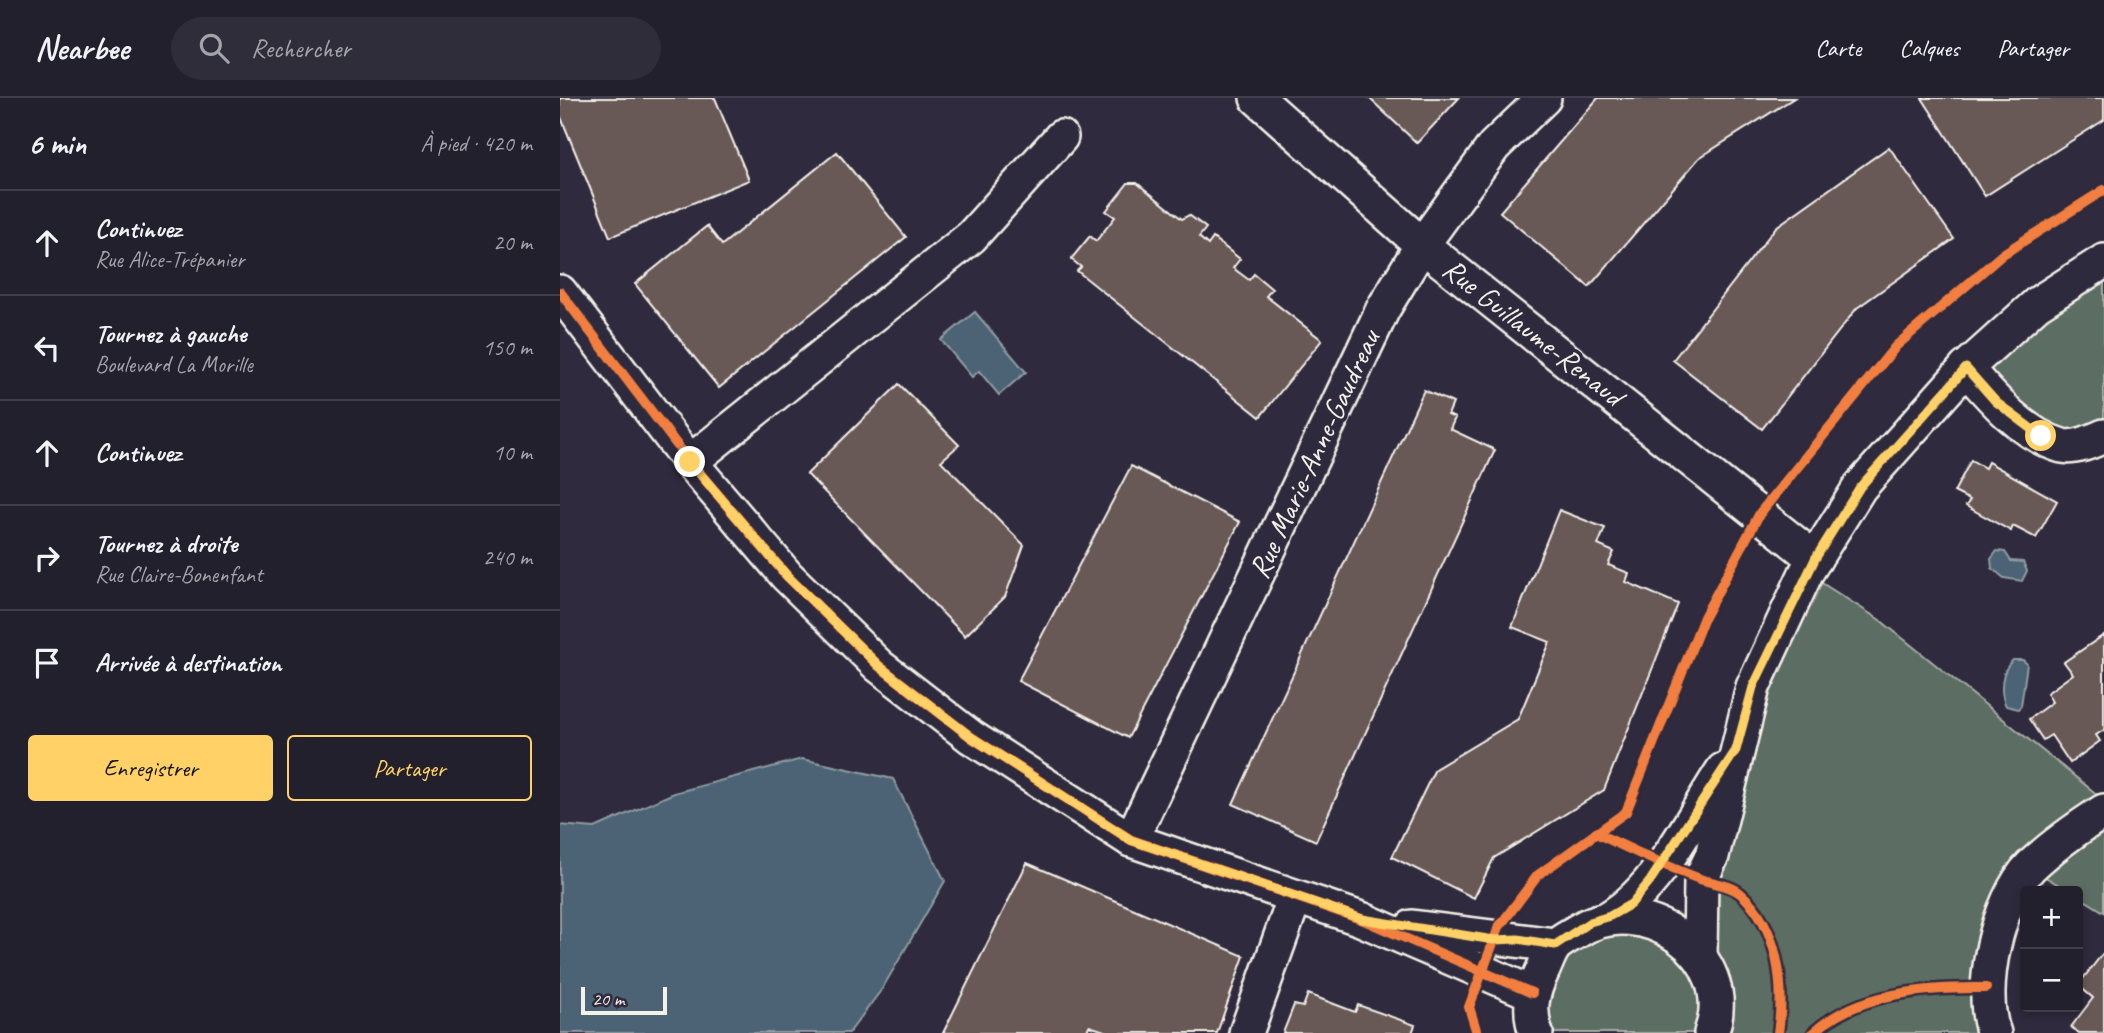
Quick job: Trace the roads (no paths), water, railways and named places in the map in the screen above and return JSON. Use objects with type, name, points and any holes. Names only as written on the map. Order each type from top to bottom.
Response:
[{"type":"street","name":"Rue Marie-Anne-Gaudreau","points":[[1131,840],[1383,309],[1422,245],[1494,146],[1544,98]]},
{"type":"street","name":"Rue Guillaume-Renaud","points":[[1270,102],[1422,245],[1815,559]]},
{"type":"street","points":[[690,462],[971,237],[1061,137]]},
{"type":"street","points":[[1700,957],[1701,879],[1712,856],[1753,687],[1815,559],[1860,487],[1966,368],[2037,304],[2104,261]]},
{"type":"street","points":[[560,292],[690,462],[787,576],[879,666],[971,737],[1131,840],[1362,919],[1532,993]]},
{"type":"street","points":[[1966,368],[1996,402],[2041,436],[2065,447],[2104,436]]},
{"type":"street","points":[[1536,1033],[1531,1018],[1532,993],[1555,945],[1590,922],[1610,916],[1631,904],[1650,881],[1736,750]]},
{"type":"street","points":[[1994,1033],[1986,988],[1999,920],[2029,868],[2104,811]]},
{"type":"street","points":[[1246,1033],[1296,897]]},
{"type":"street","points":[[1610,916],[1629,916],[1660,923],[1683,937],[1700,957],[1714,989],[1715,1023],[1712,1033]]},
{"type":"street","points":[[1362,919],[1494,940],[1518,939],[1555,945]]},
{"type":"water","points":[[975,312],[1026,372],[999,395],[979,371],[972,377],[941,340]]},
{"type":"water","points":[[1997,551],[2005,552],[2011,561],[2023,562],[2027,571],[2022,581],[2004,578],[1992,568],[1991,559]]},
{"type":"water","points":[[2013,660],[2023,660],[2027,664],[2021,706],[2018,709],[2006,706],[2002,694],[2004,675]]},
{"type":"water","points":[[802,759],[893,779],[945,881],[882,989],[849,1033],[560,1033],[560,825],[595,828],[674,793]]}]
